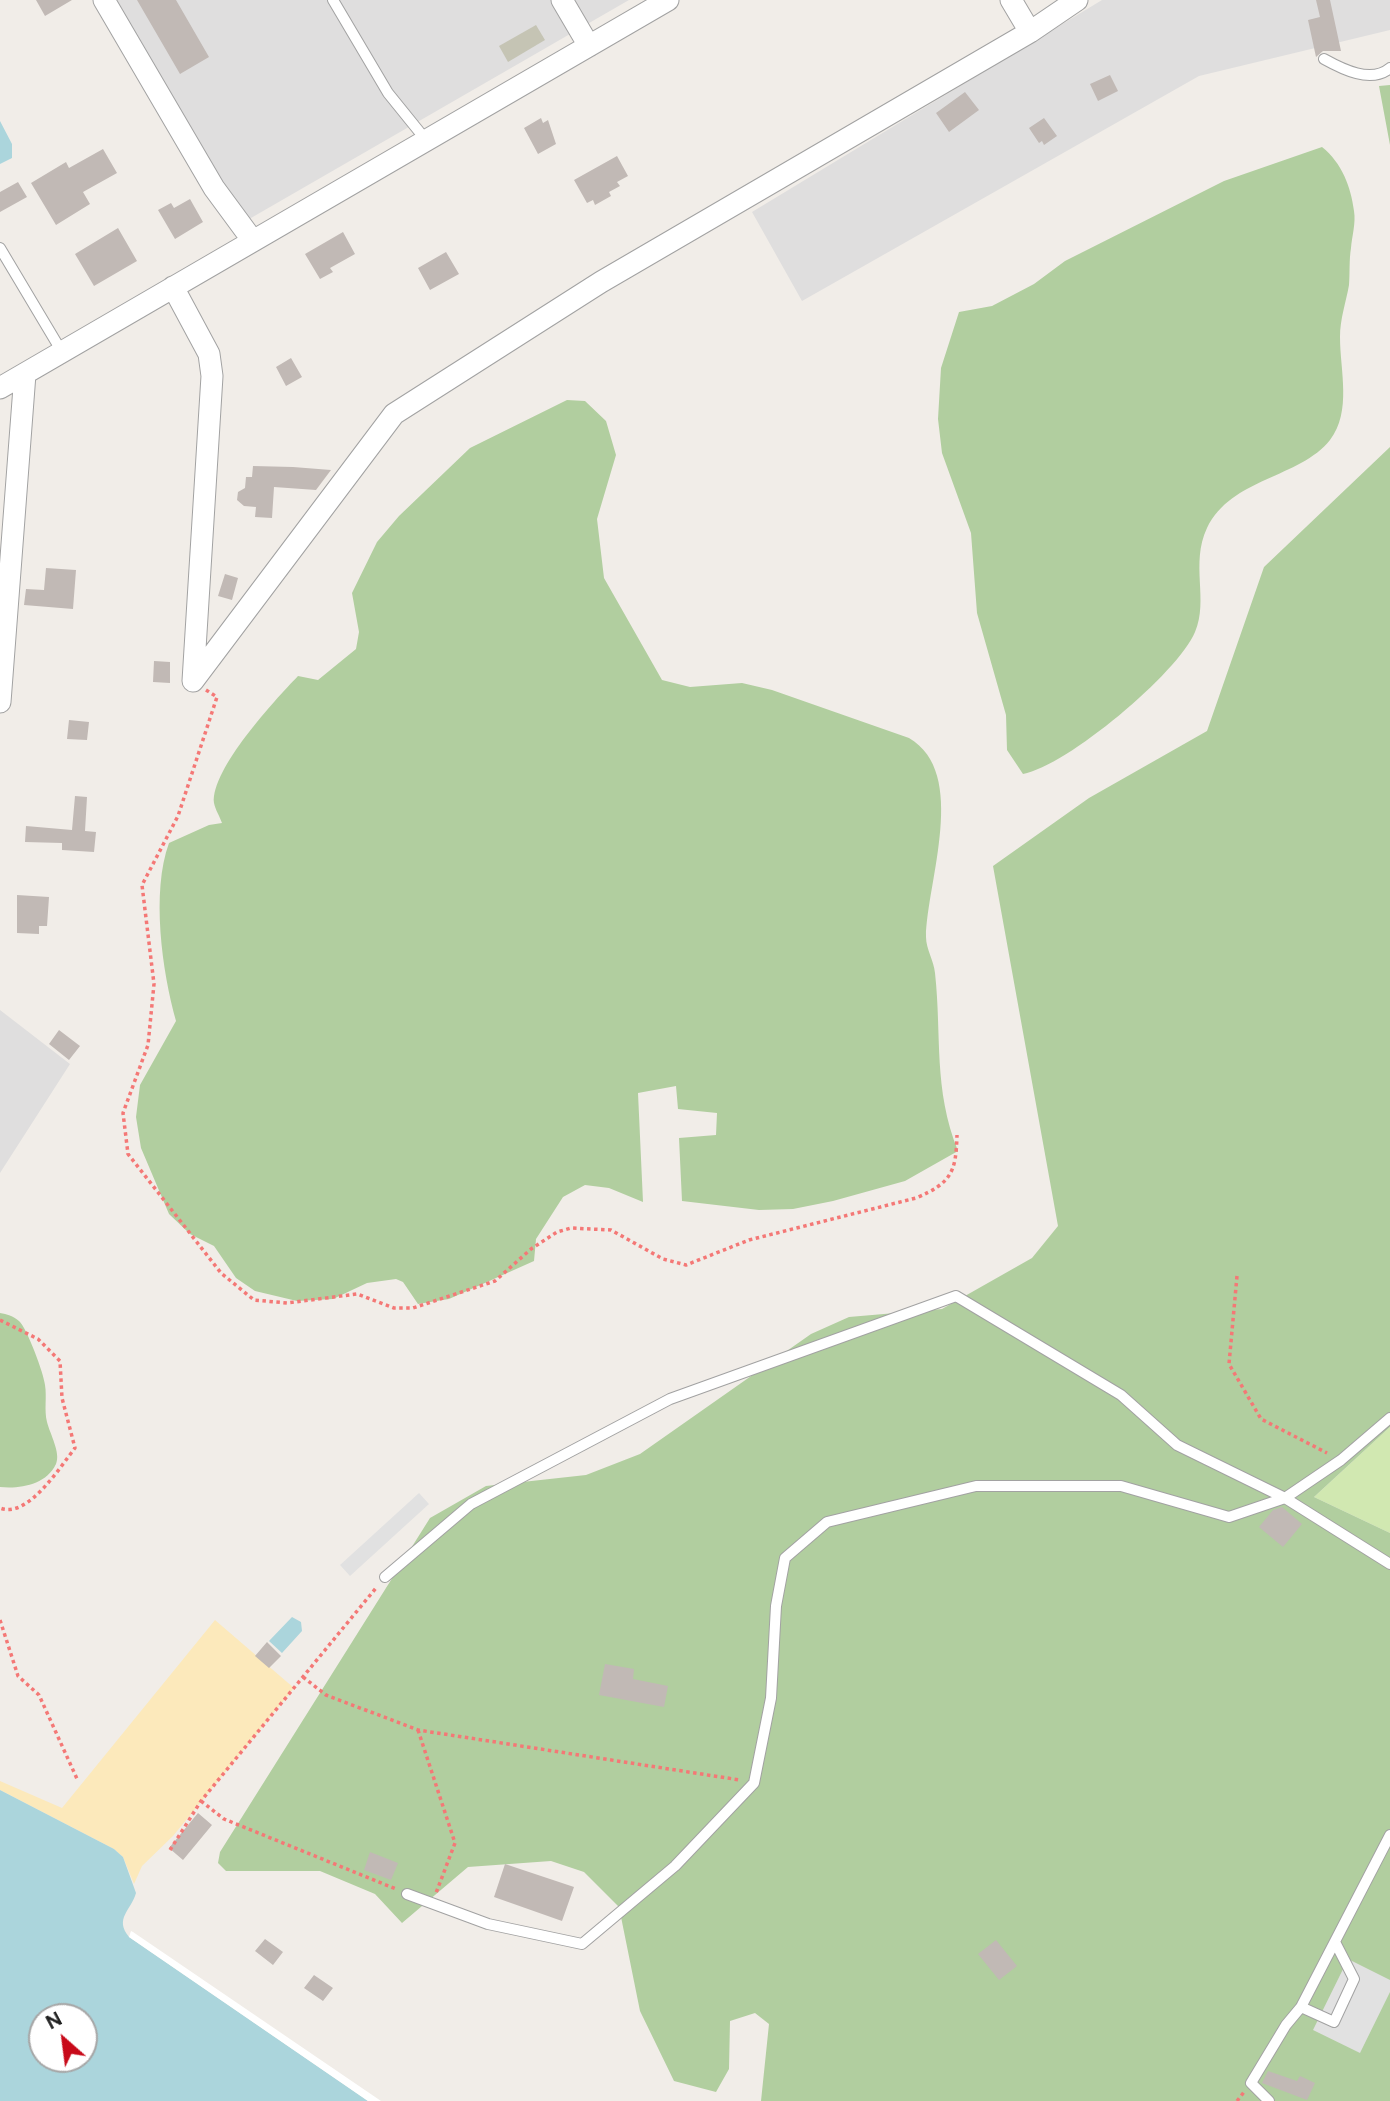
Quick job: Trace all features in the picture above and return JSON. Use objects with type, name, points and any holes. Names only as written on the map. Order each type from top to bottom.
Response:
[{"type":"street","points":[[104,0],[214,188],[253,241]]},
{"type":"street","points":[[562,0],[589,46]]},
{"type":"street","points":[[0,388],[668,0]]},
{"type":"street","points":[[1011,0],[1030,32]]},
{"type":"street","points":[[193,681],[394,414],[601,282],[1030,32],[1077,0]]},
{"type":"street","points":[[173,287],[209,354],[212,376],[193,681]]},
{"type":"street","points":[[0,702],[25,374]]},
{"type":"lane","points":[[333,0],[388,93],[426,140]]},
{"type":"lane","points":[[1324,58],[1350,73],[1385,72],[1390,68]]},
{"type":"lane","points":[[0,248],[62,352]]},
{"type":"lane","points":[[385,1577],[471,1504],[670,1399],[956,1296],[1121,1395],[1177,1445],[1285,1498],[1390,1564]]},
{"type":"lane","points":[[407,1894],[488,1924],[582,1944],[675,1866],[754,1783],[771,1698],[776,1606],[785,1558],[827,1522],[976,1486],[1121,1486],[1229,1517],[1285,1498],[1341,1461],[1390,1418]]},
{"type":"lane","points":[[1269,2101],[1251,2083],[1301,2007],[1390,1836]]},
{"type":"lane","points":[[1301,2007],[1334,2022],[1354,1979],[1335,1942]]},
{"type":"path","points":[[193,681],[217,697],[177,816],[142,885],[154,984],[148,1045],[123,1113],[128,1154],[221,1273],[254,1300],[286,1303],[357,1294],[394,1308],[413,1308],[495,1281],[531,1249],[571,1228],[611,1230],[663,1259],[686,1265],[749,1240],[916,1198],[938,1189],[951,1175],[957,1161],[957,1135]]},
{"type":"path","points":[[1237,1276],[1229,1364],[1261,1419],[1341,1461]]},
{"type":"path","points":[[0,1320],[38,1339],[60,1361],[62,1398],[75,1448],[33,1500],[7,1511],[0,1509]]},
{"type":"path","points":[[170,1850],[201,1801],[385,1577]]},
{"type":"path","points":[[0,1620],[18,1675],[38,1695],[78,1781]]},
{"type":"path","points":[[303,1677],[326,1695],[418,1730],[754,1783]]},
{"type":"path","points":[[418,1730],[455,1843],[432,1903]]},
{"type":"path","points":[[201,1801],[224,1819],[407,1894]]},
{"type":"shaded area","points":[[114,0],[629,0],[244,222]]},
{"type":"shaded area","points":[[1102,0],[1390,0],[1390,30],[1199,76],[802,301],[752,212]]},
{"type":"shaded area","points":[[536,25],[545,40],[508,62],[499,46]]},
{"type":"shaded area","points":[[0,1010],[70,1064],[0,1173]]},
{"type":"shaded area","points":[[419,1493],[429,1504],[350,1576],[340,1565]]},
{"type":"shaded area","points":[[1348,1959],[1390,1980],[1390,1992],[1360,2053],[1313,2030]]},
{"type":"green space","points":[[1390,85],[1390,145],[1379,86]]},
{"type":"green space","points":[[1322,147],[1335,160],[1344,176],[1351,193],[1354,216],[1349,285],[1340,330],[1343,404],[1337,429],[1317,453],[1249,488],[1218,511],[1202,541],[1199,620],[1185,650],[1167,670],[1145,693],[1092,736],[1066,754],[1023,774],[1007,750],[1006,715],[977,613],[971,533],[942,453],[938,419],[941,368],[959,312],[992,306],[1034,284],[1065,261],[1224,181]]},
{"type":"green space","points":[[567,400],[585,401],[606,421],[616,455],[597,519],[604,578],[662,680],[690,687],[742,683],[772,690],[909,738],[927,754],[937,776],[941,802],[926,942],[935,973],[945,1106],[958,1151],[905,1181],[793,1209],[759,1210],[682,1201],[679,1138],[716,1135],[717,1113],[678,1109],[676,1086],[638,1093],[643,1202],[609,1188],[585,1185],[563,1197],[536,1239],[534,1261],[449,1299],[418,1304],[403,1282],[396,1279],[367,1283],[333,1299],[297,1301],[255,1291],[236,1278],[214,1246],[190,1234],[169,1214],[141,1148],[136,1117],[140,1085],[176,1021],[166,979],[160,932],[161,884],[169,843],[209,825],[222,823],[214,803],[216,789],[233,754],[246,736],[298,676],[318,680],[356,649],[359,632],[352,593],[377,542],[399,516],[470,448]]},
{"type":"green space","points":[[1390,447],[1390,1427],[1314,1497],[1390,1533],[1390,2101],[761,2101],[769,2024],[755,2013],[730,2021],[729,2069],[716,2092],[674,2081],[640,2011],[619,1907],[584,1872],[551,1861],[468,1867],[402,1923],[375,1894],[320,1871],[226,1871],[218,1863],[220,1852],[430,1518],[486,1486],[586,1475],[640,1454],[811,1334],[849,1317],[942,1309],[1032,1258],[1058,1226],[993,866],[1089,798],[1207,731],[1264,567]]},
{"type":"green space","points":[[0,1313],[19,1321],[35,1352],[46,1390],[48,1427],[57,1454],[56,1464],[46,1477],[32,1484],[16,1487],[0,1487]]},
{"type":"green space","points":[[1390,1427],[1390,1533],[1314,1497]]},
{"type":"sand","points":[[215,1620],[294,1688],[173,1836],[142,1866],[134,1884],[123,1857],[114,1849],[0,1790],[0,1781],[62,1808]]},
{"type":"water","points":[[0,121],[12,144],[12,158],[0,164]]},
{"type":"water","points":[[292,1617],[301,1622],[302,1631],[282,1653],[269,1641]]},
{"type":"water","points":[[0,1790],[114,1849],[123,1857],[136,1893],[123,1919],[129,1937],[368,2101],[0,2101]]},
{"type":"pier","points":[[131,1931],[381,2101],[368,2101],[129,1937]]},
{"type":"building","points":[[36,0],[72,0],[45,16]]},
{"type":"building","points":[[137,0],[176,0],[209,57],[180,74]]},
{"type":"building","points":[[1316,0],[1330,0],[1341,51],[1323,51],[1316,57],[1308,20],[1320,17]]},
{"type":"building","points":[[1110,75],[1118,91],[1098,101],[1090,84]]},
{"type":"building","points":[[965,92],[979,110],[949,132],[936,113]]},
{"type":"building","points":[[541,118],[543,123],[548,120],[556,144],[538,154],[524,128]]},
{"type":"building","points":[[1044,118],[1057,136],[1044,145],[1042,141],[1039,143],[1029,128]]},
{"type":"building","points":[[103,149],[117,173],[83,192],[90,204],[56,225],[31,183],[66,162],[69,168]]},
{"type":"building","points":[[617,156],[628,176],[617,182],[620,186],[609,192],[611,196],[595,205],[593,200],[587,203],[574,180]]},
{"type":"building","points":[[18,182],[27,197],[0,212],[0,192]]},
{"type":"building","points":[[190,199],[203,222],[175,239],[158,210],[171,203],[174,208]]},
{"type":"building","points":[[118,228],[137,261],[94,286],[75,254]]},
{"type":"building","points":[[343,232],[355,254],[330,268],[333,272],[320,279],[305,254]]},
{"type":"building","points":[[446,252],[459,274],[430,290],[418,268]]},
{"type":"building","points":[[291,358],[302,377],[286,386],[276,367]]},
{"type":"building","points":[[253,466],[331,470],[316,490],[274,487],[272,518],[255,517],[256,507],[244,506],[237,500],[238,492],[245,488],[246,477],[252,477]]},
{"type":"building","points":[[46,568],[76,570],[73,609],[24,605],[26,589],[44,590]]},
{"type":"building","points":[[225,574],[238,578],[232,600],[218,596]]},
{"type":"building","points":[[154,661],[170,662],[170,683],[153,682]]},
{"type":"building","points":[[69,720],[89,722],[87,740],[67,739]]},
{"type":"building","points":[[75,796],[87,797],[85,831],[96,832],[94,852],[62,850],[62,843],[25,842],[26,826],[72,830]]},
{"type":"building","points":[[17,895],[49,897],[47,926],[39,926],[39,934],[17,933]]},
{"type":"building","points":[[59,1030],[80,1046],[69,1060],[49,1044]]},
{"type":"building","points":[[1282,1507],[1302,1524],[1283,1547],[1259,1527],[1273,1510]]},
{"type":"building","points":[[267,1642],[281,1656],[269,1668],[255,1656]]},
{"type":"building","points":[[605,1664],[634,1669],[633,1679],[668,1686],[664,1707],[599,1695]]},
{"type":"building","points":[[198,1813],[212,1825],[183,1860],[169,1848]]},
{"type":"building","points":[[370,1852],[398,1863],[391,1880],[364,1870]]},
{"type":"building","points":[[505,1864],[574,1887],[562,1921],[494,1897]]},
{"type":"building","points":[[265,1939],[283,1952],[273,1965],[255,1951]]},
{"type":"building","points":[[996,1940],[1017,1966],[999,1980],[978,1954]]},
{"type":"building","points":[[314,1975],[333,1988],[323,2001],[304,1988]]},
{"type":"building","points":[[1268,2071],[1297,2081],[1300,2076],[1315,2083],[1307,2100],[1262,2083]]}]
